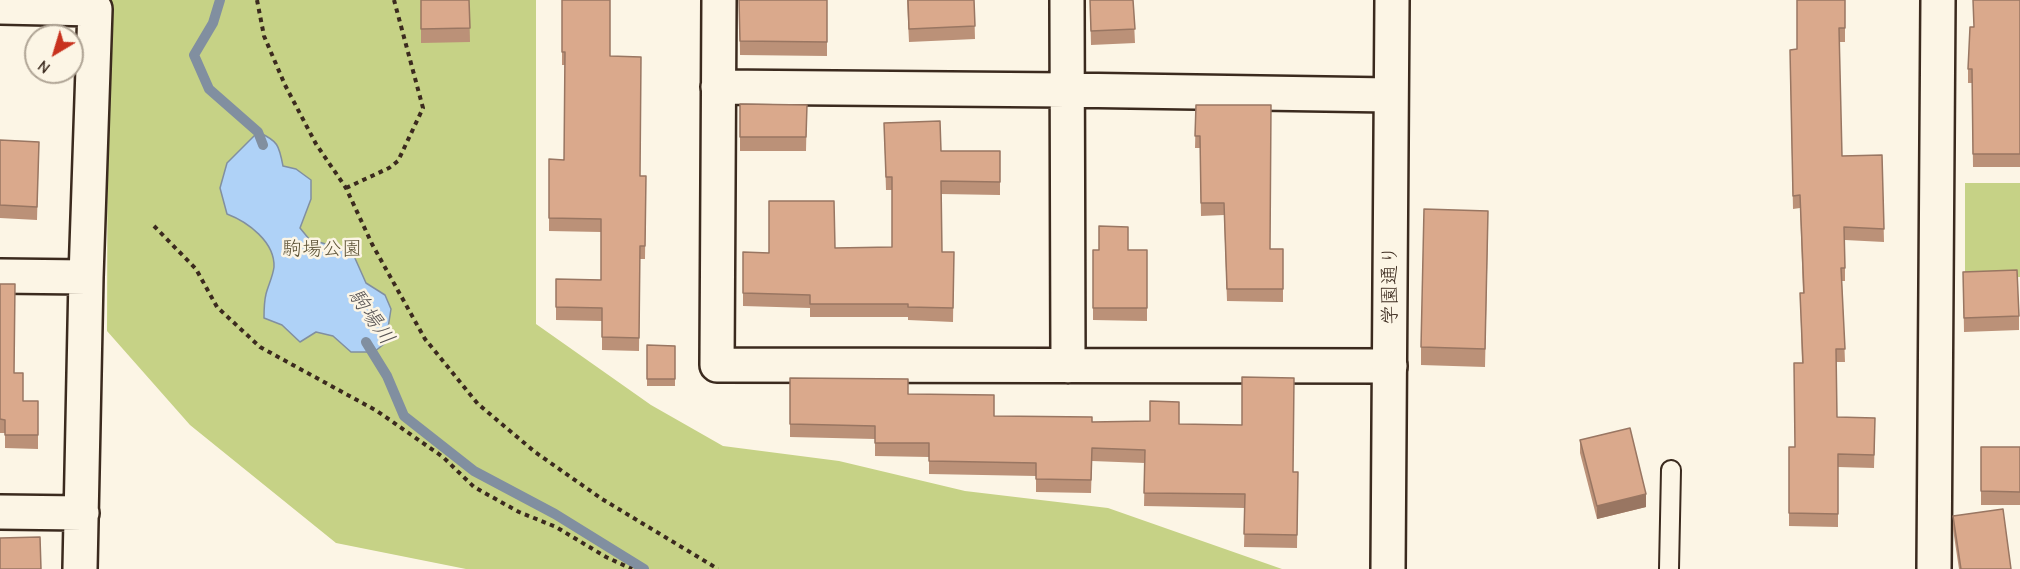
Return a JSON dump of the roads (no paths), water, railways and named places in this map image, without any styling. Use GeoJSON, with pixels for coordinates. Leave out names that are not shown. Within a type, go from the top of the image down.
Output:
{"type":"FeatureCollection","features":[{"type":"Feature","properties":{"kind":"street"},"geometry":{"type":"LineString","coordinates":[[718,0],[717,365],[1390,366]]}},
{"type":"Feature","properties":{"kind":"street"},"geometry":{"type":"LineString","coordinates":[[1067,0],[1068,366]]}},
{"type":"Feature","properties":{"kind":"street","name":"学園通り"},"geometry":{"type":"LineString","coordinates":[[1388,569],[1392,0]]}},
{"type":"Feature","properties":{"kind":"street"},"geometry":{"type":"LineString","coordinates":[[1934,569],[1938,0]]}},
{"type":"Feature","properties":{"kind":"street"},"geometry":{"type":"LineString","coordinates":[[0,7],[95,9],[86,277],[80,569]]}},
{"type":"Feature","properties":{"kind":"street"},"geometry":{"type":"LineString","coordinates":[[718,87],[1390,95]]}},
{"type":"Feature","properties":{"kind":"street"},"geometry":{"type":"LineString","coordinates":[[0,276],[86,277]]}},
{"type":"Feature","properties":{"kind":"street"},"geometry":{"type":"LineString","coordinates":[[0,512],[82,513]]}},
{"type":"Feature","properties":{"kind":"lane"},"geometry":{"type":"LineString","coordinates":[[1669,569],[1671,470]]}},
{"type":"Feature","properties":{"kind":"water"},"geometry":{"type":"Polygon","coordinates":[[[258,132],[274,141],[283,166],[296,169],[311,180],[311,199],[300,228],[309,239],[339,248],[354,256],[366,283],[385,295],[391,309],[388,328],[384,344],[374,352],[351,352],[333,336],[316,332],[300,342],[282,325],[264,318],[265,297],[274,267],[270,249],[259,234],[227,214],[220,188],[227,163],[258,132]]]}},
{"type":"Feature","properties":{"kind":"waterway","name":"駒場川"},"geometry":{"type":"LineString","coordinates":[[220,0],[213,23],[194,55],[209,89],[258,132],[263,145]]}},
{"type":"Feature","properties":{"kind":"waterway","name":"駒場川"},"geometry":{"type":"LineString","coordinates":[[366,342],[387,376],[404,416],[474,471],[555,514],[644,569]]}},
{"type":"Feature","properties":{"kind":"park label","name":"駒場公園"},"geometry":{"type":"Point","coordinates":[322,249]}}]}
